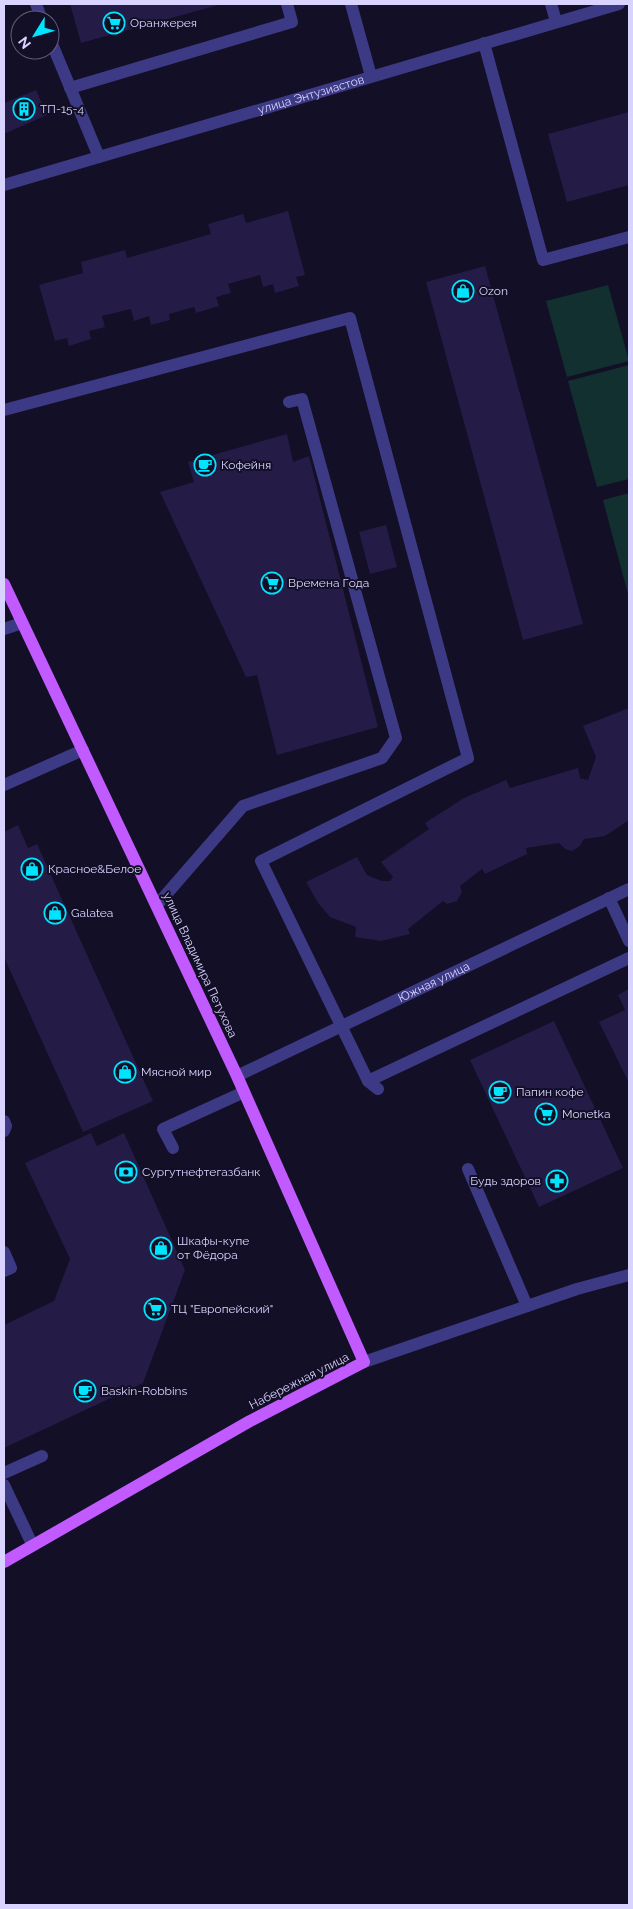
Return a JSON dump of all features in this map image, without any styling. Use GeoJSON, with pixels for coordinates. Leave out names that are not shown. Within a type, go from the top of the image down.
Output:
{"type":"FeatureCollection","features":[{"type":"Feature","properties":{"kind":"main road","name":"улица Владимира Петухова"},"geometry":{"type":"LineString","coordinates":[[4,584],[237,1076],[364,1362]]}},
{"type":"Feature","properties":{"kind":"main road","name":"Набережная улица"},"geometry":{"type":"LineString","coordinates":[[4,1562],[32,1544],[250,1422],[364,1362]]}},
{"type":"Feature","properties":{"kind":"street"},"geometry":{"type":"LineString","coordinates":[[70,88],[292,22],[288,4]]}},
{"type":"Feature","properties":{"kind":"street"},"geometry":{"type":"LineString","coordinates":[[351,4],[370,76]]}},
{"type":"Feature","properties":{"kind":"street"},"geometry":{"type":"LineString","coordinates":[[551,4],[556,21]]}},
{"type":"Feature","properties":{"kind":"street","name":"улица Энтузиастов"},"geometry":{"type":"LineString","coordinates":[[4,185],[619,4]]}},
{"type":"Feature","properties":{"kind":"street"},"geometry":{"type":"LineString","coordinates":[[484,43],[543,260],[629,237]]}},
{"type":"Feature","properties":{"kind":"street"},"geometry":{"type":"LineString","coordinates":[[59,60],[99,156]]}},
{"type":"Feature","properties":{"kind":"street"},"geometry":{"type":"LineString","coordinates":[[4,410],[350,318],[468,758],[261,861],[341,1025],[373,1085],[629,958]]}},
{"type":"Feature","properties":{"kind":"street"},"geometry":{"type":"LineString","coordinates":[[157,905],[242,802],[382,758],[396,738],[302,399],[290,402]]}},
{"type":"Feature","properties":{"kind":"street"},"geometry":{"type":"LineString","coordinates":[[4,629],[22,623]]}},
{"type":"Feature","properties":{"kind":"street"},"geometry":{"type":"LineString","coordinates":[[4,785],[83,750]]}},
{"type":"Feature","properties":{"kind":"street","name":"Южная улица"},"geometry":{"type":"LineString","coordinates":[[237,1076],[629,889]]}},
{"type":"Feature","properties":{"kind":"street"},"geometry":{"type":"LineString","coordinates":[[609,898],[629,941]]}},
{"type":"Feature","properties":{"kind":"street"},"geometry":{"type":"LineString","coordinates":[[173,1148],[163,1129],[244,1092]]}},
{"type":"Feature","properties":{"kind":"street"},"geometry":{"type":"LineString","coordinates":[[4,1121],[6,1126],[4,1131]]}},
{"type":"Feature","properties":{"kind":"street"},"geometry":{"type":"LineString","coordinates":[[468,1169],[527,1306]]}},
{"type":"Feature","properties":{"kind":"street"},"geometry":{"type":"LineString","coordinates":[[4,1252],[11,1268],[4,1271]]}},
{"type":"Feature","properties":{"kind":"street","name":"Набережная улица"},"geometry":{"type":"LineString","coordinates":[[364,1362],[527,1306],[629,1274]]}},
{"type":"Feature","properties":{"kind":"street"},"geometry":{"type":"LineString","coordinates":[[4,1473],[42,1456]]}},
{"type":"Feature","properties":{"kind":"street"},"geometry":{"type":"LineString","coordinates":[[4,1484],[32,1544]]}},
{"type":"Feature","properties":{"kind":"green space"},"geometry":{"type":"Polygon","coordinates":[[[608,285],[629,361],[567,377],[546,301],[608,285]]]}},
{"type":"Feature","properties":{"kind":"green space"},"geometry":{"type":"Polygon","coordinates":[[[629,365],[629,479],[597,487],[568,381],[629,365]]]}},
{"type":"Feature","properties":{"kind":"green space"},"geometry":{"type":"Polygon","coordinates":[[[629,493],[629,598],[603,500],[629,493]]]}},
{"type":"Feature","properties":{"kind":"building","name":"Оранжерея"},"geometry":{"type":"Polygon","coordinates":[[[70,4],[222,4],[81,43],[70,4]]]}},
{"type":"Feature","properties":{"kind":"building","name":"ТП-15-4"},"geometry":{"type":"Polygon","coordinates":[[[36,90],[47,115],[4,134],[4,103],[36,90]]]}},
{"type":"Feature","properties":{"kind":"building"},"geometry":{"type":"Polygon","coordinates":[[[629,112],[629,185],[567,202],[548,134],[629,112]]]}},
{"type":"Feature","properties":{"kind":"building"},"geometry":{"type":"Polygon","coordinates":[[[288,211],[305,275],[296,277],[299,286],[275,293],[273,284],[263,287],[260,275],[228,284],[231,293],[216,297],[219,306],[196,313],[194,307],[169,314],[170,320],[151,325],[149,316],[134,321],[131,309],[102,316],[105,327],[89,331],[91,339],[69,346],[67,338],[55,341],[39,285],[83,273],[81,262],[125,250],[127,258],[211,234],[208,224],[243,214],[246,223],[288,211]]]}},
{"type":"Feature","properties":{"kind":"building"},"geometry":{"type":"Polygon","coordinates":[[[485,266],[583,624],[523,640],[426,282],[485,266]]]}},
{"type":"Feature","properties":{"kind":"building","name":"Времена Года"},"geometry":{"type":"Polygon","coordinates":[[[287,434],[293,462],[309,456],[378,727],[277,755],[257,675],[246,677],[160,492],[194,482],[188,462],[287,434]]]}},
{"type":"Feature","properties":{"kind":"building"},"geometry":{"type":"Polygon","coordinates":[[[386,525],[397,567],[370,574],[359,532],[386,525]]]}},
{"type":"Feature","properties":{"kind":"building"},"geometry":{"type":"Polygon","coordinates":[[[629,708],[629,820],[605,836],[584,839],[580,846],[572,851],[565,849],[559,843],[526,848],[527,854],[485,874],[482,869],[460,886],[462,892],[457,901],[447,904],[443,901],[408,929],[410,934],[381,941],[355,937],[356,927],[330,917],[318,903],[306,882],[357,857],[367,875],[382,881],[390,881],[393,877],[381,862],[429,829],[425,823],[464,798],[506,780],[510,788],[578,768],[580,778],[588,780],[596,757],[583,726],[629,708]]]}},
{"type":"Feature","properties":{"kind":"building"},"geometry":{"type":"Polygon","coordinates":[[[18,825],[28,848],[37,844],[153,1101],[83,1132],[4,957],[4,832],[18,825]]]}},
{"type":"Feature","properties":{"kind":"building"},"geometry":{"type":"Polygon","coordinates":[[[629,989],[629,1083],[599,1022],[625,1010],[618,995],[629,989]]]}},
{"type":"Feature","properties":{"kind":"building","name":"Monetka"},"geometry":{"type":"Polygon","coordinates":[[[554,1021],[623,1168],[539,1207],[470,1060],[554,1021]]]}},
{"type":"Feature","properties":{"kind":"building"},"geometry":{"type":"Polygon","coordinates":[[[91,1133],[97,1146],[124,1133],[185,1270],[143,1383],[4,1448],[4,1325],[54,1301],[70,1259],[25,1163],[91,1133]]]}},
{"type":"Feature","properties":{"kind":"place","name":"Оранжерея"},"geometry":{"type":"Point","coordinates":[114,23]}},
{"type":"Feature","properties":{"kind":"place","name":"ТП-15-4"},"geometry":{"type":"Point","coordinates":[24,109]}},
{"type":"Feature","properties":{"kind":"place","name":"Ozon"},"geometry":{"type":"Point","coordinates":[463,291]}},
{"type":"Feature","properties":{"kind":"place","name":"Кофейня"},"geometry":{"type":"Point","coordinates":[205,465]}},
{"type":"Feature","properties":{"kind":"place","name":"Времена Года"},"geometry":{"type":"Point","coordinates":[272,583]}},
{"type":"Feature","properties":{"kind":"place","name":"Красное&Белое"},"geometry":{"type":"Point","coordinates":[32,869]}},
{"type":"Feature","properties":{"kind":"place","name":"Galatea"},"geometry":{"type":"Point","coordinates":[55,913]}},
{"type":"Feature","properties":{"kind":"place","name":"Мясной мир"},"geometry":{"type":"Point","coordinates":[125,1072]}},
{"type":"Feature","properties":{"kind":"place","name":"Папин кофе"},"geometry":{"type":"Point","coordinates":[500,1092]}},
{"type":"Feature","properties":{"kind":"place","name":"Monetka"},"geometry":{"type":"Point","coordinates":[546,1114]}},
{"type":"Feature","properties":{"kind":"place","name":"Сургутнефтегазбанк"},"geometry":{"type":"Point","coordinates":[126,1172]}},
{"type":"Feature","properties":{"kind":"place","name":"Будь здоров"},"geometry":{"type":"Point","coordinates":[557,1181]}},
{"type":"Feature","properties":{"kind":"place","name":"Шкафы-купе от Фёдора"},"geometry":{"type":"Point","coordinates":[161,1248]}},
{"type":"Feature","properties":{"kind":"place","name":"ТЦ \"Европейский\""},"geometry":{"type":"Point","coordinates":[155,1309]}},
{"type":"Feature","properties":{"kind":"place","name":"Baskin-Robbins"},"geometry":{"type":"Point","coordinates":[85,1391]}}]}
